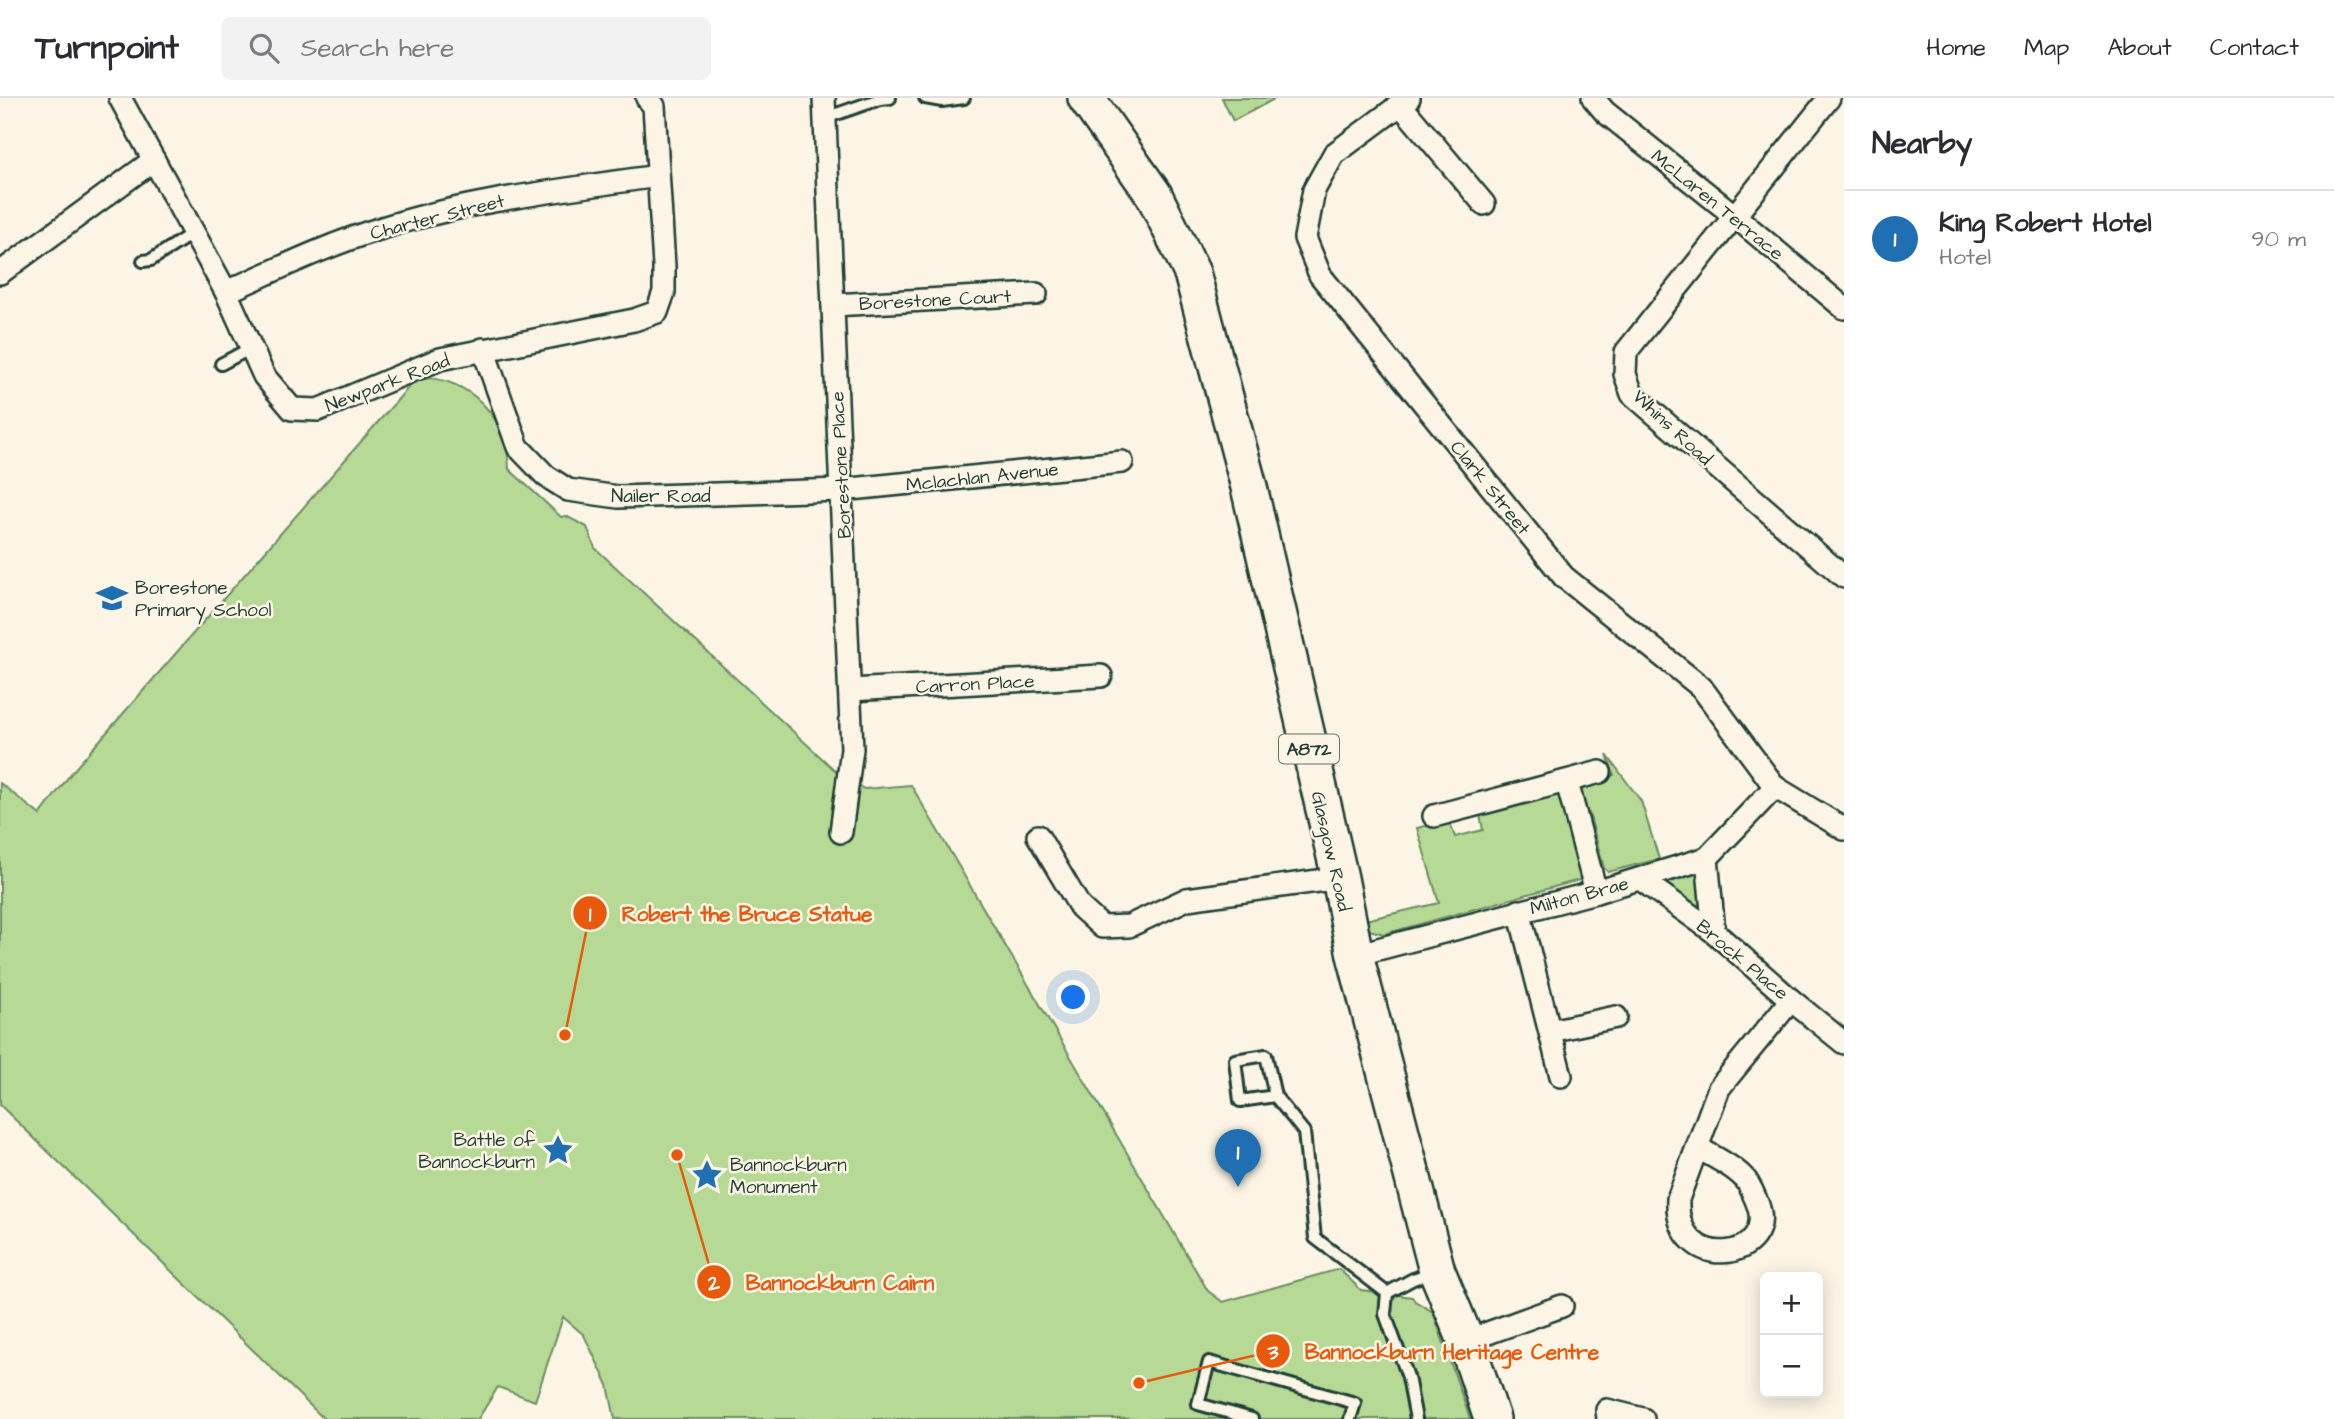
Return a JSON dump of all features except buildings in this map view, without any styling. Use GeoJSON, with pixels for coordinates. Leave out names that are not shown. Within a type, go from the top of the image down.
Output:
{"type":"FeatureCollection","features":[{"type":"Feature","properties":{"kind":"main road","name":"Glasgow Road"},"geometry":{"type":"LineString","coordinates":[[1086,98],[1154,195],[1192,273],[1249,486],[1340,878],[1355,955],[1437,1271],[1466,1341],[1492,1419]]}},
{"type":"Feature","properties":{"kind":"street","name":"Newpark Road"},"geometry":{"type":"LineString","coordinates":[[120,98],[226,292],[264,376],[292,409],[318,410],[440,359],[635,320],[657,312],[664,292],[654,106],[647,98]]}},
{"type":"Feature","properties":{"kind":"street","name":"McLaren Terrace"},"geometry":{"type":"LineString","coordinates":[[1593,98],[1605,112],[1844,308]]}},
{"type":"Feature","properties":{"kind":"street","name":"Whins Road"},"geometry":{"type":"LineString","coordinates":[[1824,100],[1736,217],[1626,352],[1625,374],[1632,394],[1844,577]]}},
{"type":"Feature","properties":{"kind":"street"},"geometry":{"type":"LineString","coordinates":[[1404,101],[1484,204]]}},
{"type":"Feature","properties":{"kind":"street","name":"Clark Street"},"geometry":{"type":"LineString","coordinates":[[1404,101],[1334,154],[1314,190],[1305,238],[1320,275],[1564,577],[1701,687],[1775,787],[1844,829]]}},
{"type":"Feature","properties":{"kind":"street","name":"Borestone Place"},"geometry":{"type":"LineString","coordinates":[[824,108],[852,749],[841,832]]}},
{"type":"Feature","properties":{"kind":"street"},"geometry":{"type":"LineString","coordinates":[[0,273],[154,160]]}},
{"type":"Feature","properties":{"kind":"street","name":"Charter Street"},"geometry":{"type":"LineString","coordinates":[[226,292],[300,259],[379,229],[494,200],[657,176]]}},
{"type":"Feature","properties":{"kind":"street","name":"Borestone Court"},"geometry":{"type":"LineString","coordinates":[[833,305],[1036,294]]}},
{"type":"Feature","properties":{"kind":"street","name":"Nailer Road"},"geometry":{"type":"LineString","coordinates":[[484,349],[518,447],[546,476],[568,490],[618,497],[841,490]]}},
{"type":"Feature","properties":{"kind":"street","name":"Mclachlan Avenue"},"geometry":{"type":"LineString","coordinates":[[841,490],[1122,462]]}},
{"type":"Feature","properties":{"kind":"street","name":"Carron Place"},"geometry":{"type":"LineString","coordinates":[[849,690],[1101,676]]}},
{"type":"Feature","properties":{"kind":"street"},"geometry":{"type":"LineString","coordinates":[[1434,816],[1600,772]]}},
{"type":"Feature","properties":{"kind":"street"},"geometry":{"type":"LineString","coordinates":[[1567,782],[1596,892]]}},
{"type":"Feature","properties":{"kind":"street","name":"Milton Brae"},"geometry":{"type":"LineString","coordinates":[[1355,955],[1596,892],[1706,858],[1775,787]]}},
{"type":"Feature","properties":{"kind":"street"},"geometry":{"type":"LineString","coordinates":[[1038,836],[1080,907],[1101,927],[1129,926],[1187,900],[1340,878]]}},
{"type":"Feature","properties":{"kind":"street"},"geometry":{"type":"LineString","coordinates":[[1706,858],[1714,932]]}},
{"type":"Feature","properties":{"kind":"street","name":"Brock Place"},"geometry":{"type":"LineString","coordinates":[[1640,879],[1714,932],[1844,1043]]}},
{"type":"Feature","properties":{"kind":"street"},"geometry":{"type":"LineString","coordinates":[[1519,911],[1561,1076]]}},
{"type":"Feature","properties":{"kind":"street"},"geometry":{"type":"LineString","coordinates":[[1698,1148],[1744,1177],[1759,1207],[1760,1230],[1750,1242],[1737,1250],[1718,1253],[1703,1249],[1690,1241],[1677,1214],[1678,1199],[1719,1088],[1791,1000]]}},
{"type":"Feature","properties":{"kind":"street"},"geometry":{"type":"LineString","coordinates":[[1550,1031],[1616,1017]]}},
{"type":"Feature","properties":{"kind":"street"},"geometry":{"type":"LineString","coordinates":[[1466,1341],[1562,1306]]}},
{"type":"Feature","properties":{"kind":"street"},"geometry":{"type":"LineString","coordinates":[[1608,1419],[1607,1410],[1643,1419]]}},
{"type":"Feature","properties":{"kind":"lane"},"geometry":{"type":"LineString","coordinates":[[824,108],[890,98]]}},
{"type":"Feature","properties":{"kind":"lane"},"geometry":{"type":"LineString","coordinates":[[925,98],[942,101],[964,98]]}},
{"type":"Feature","properties":{"kind":"lane"},"geometry":{"type":"LineString","coordinates":[[143,261],[151,261],[194,233]]}},
{"type":"Feature","properties":{"kind":"lane"},"geometry":{"type":"LineString","coordinates":[[221,364],[251,348]]}},
{"type":"Feature","properties":{"kind":"lane"},"geometry":{"type":"LineString","coordinates":[[1275,1096],[1240,1101],[1234,1060],[1266,1055],[1275,1096],[1304,1132],[1315,1238],[1387,1293]]}},
{"type":"Feature","properties":{"kind":"lane"},"geometry":{"type":"LineString","coordinates":[[1387,1293],[1413,1279],[1437,1271]]}},
{"type":"Feature","properties":{"kind":"lane"},"geometry":{"type":"LineString","coordinates":[[1387,1293],[1385,1314],[1408,1377],[1416,1419]]}},
{"type":"Feature","properties":{"kind":"lane"},"geometry":{"type":"LineString","coordinates":[[1252,1419],[1198,1404],[1209,1362],[1355,1403],[1350,1419]]}},
{"type":"Feature","properties":{"kind":"green space"},"geometry":{"type":"Polygon","coordinates":[[[1222,98],[1276,98],[1233,121],[1222,98]]]}},
{"type":"Feature","properties":{"kind":"green space"},"geometry":{"type":"Polygon","coordinates":[[[431,378],[448,382],[476,397],[496,421],[503,436],[509,469],[561,517],[566,516],[587,527],[595,548],[839,774],[864,789],[911,785],[1208,1291],[1223,1302],[1339,1269],[1361,1290],[1412,1297],[1433,1312],[1470,1419],[615,1419],[608,1385],[584,1335],[563,1317],[535,1401],[498,1387],[478,1419],[324,1419],[0,1105],[0,783],[40,815],[73,771],[414,381],[431,378]]]}},
{"type":"Feature","properties":{"kind":"green space"},"geometry":{"type":"Polygon","coordinates":[[[1607,755],[1641,801],[1659,859],[1608,872],[1604,868],[1589,813],[1583,813],[1577,790],[1608,781],[1608,777],[1614,775],[1607,755]]]}},
{"type":"Feature","properties":{"kind":"green space"},"geometry":{"type":"Polygon","coordinates":[[[1559,795],[1583,879],[1384,934],[1365,929],[1361,921],[1439,903],[1417,828],[1449,820],[1455,837],[1483,830],[1480,814],[1559,795]]]}},
{"type":"Feature","properties":{"kind":"green space"},"geometry":{"type":"Polygon","coordinates":[[[1698,870],[1704,898],[1700,907],[1691,909],[1670,891],[1668,882],[1671,877],[1698,870]]]}},
{"type":"Feature","properties":{"kind":"place","name":"Borestone Primary School"},"geometry":{"type":"Point","coordinates":[112,598]}},
{"type":"Feature","properties":{"kind":"place","name":"Robert the Bruce Statue"},"geometry":{"type":"Point","coordinates":[565,1035]}},
{"type":"Feature","properties":{"kind":"place","name":"Battle of Bannockburn"},"geometry":{"type":"Point","coordinates":[558,1150]}},
{"type":"Feature","properties":{"kind":"place","name":"Bannockburn Cairn"},"geometry":{"type":"Point","coordinates":[677,1155]}},
{"type":"Feature","properties":{"kind":"place","name":"Bannockburn Monument"},"geometry":{"type":"Point","coordinates":[707,1175]}},
{"type":"Feature","properties":{"kind":"place","name":"King Robert Hotel"},"geometry":{"type":"Point","coordinates":[1238,1187]}},
{"type":"Feature","properties":{"kind":"place","name":"Bannockburn Heritage Centre"},"geometry":{"type":"Point","coordinates":[1139,1383]}}]}
